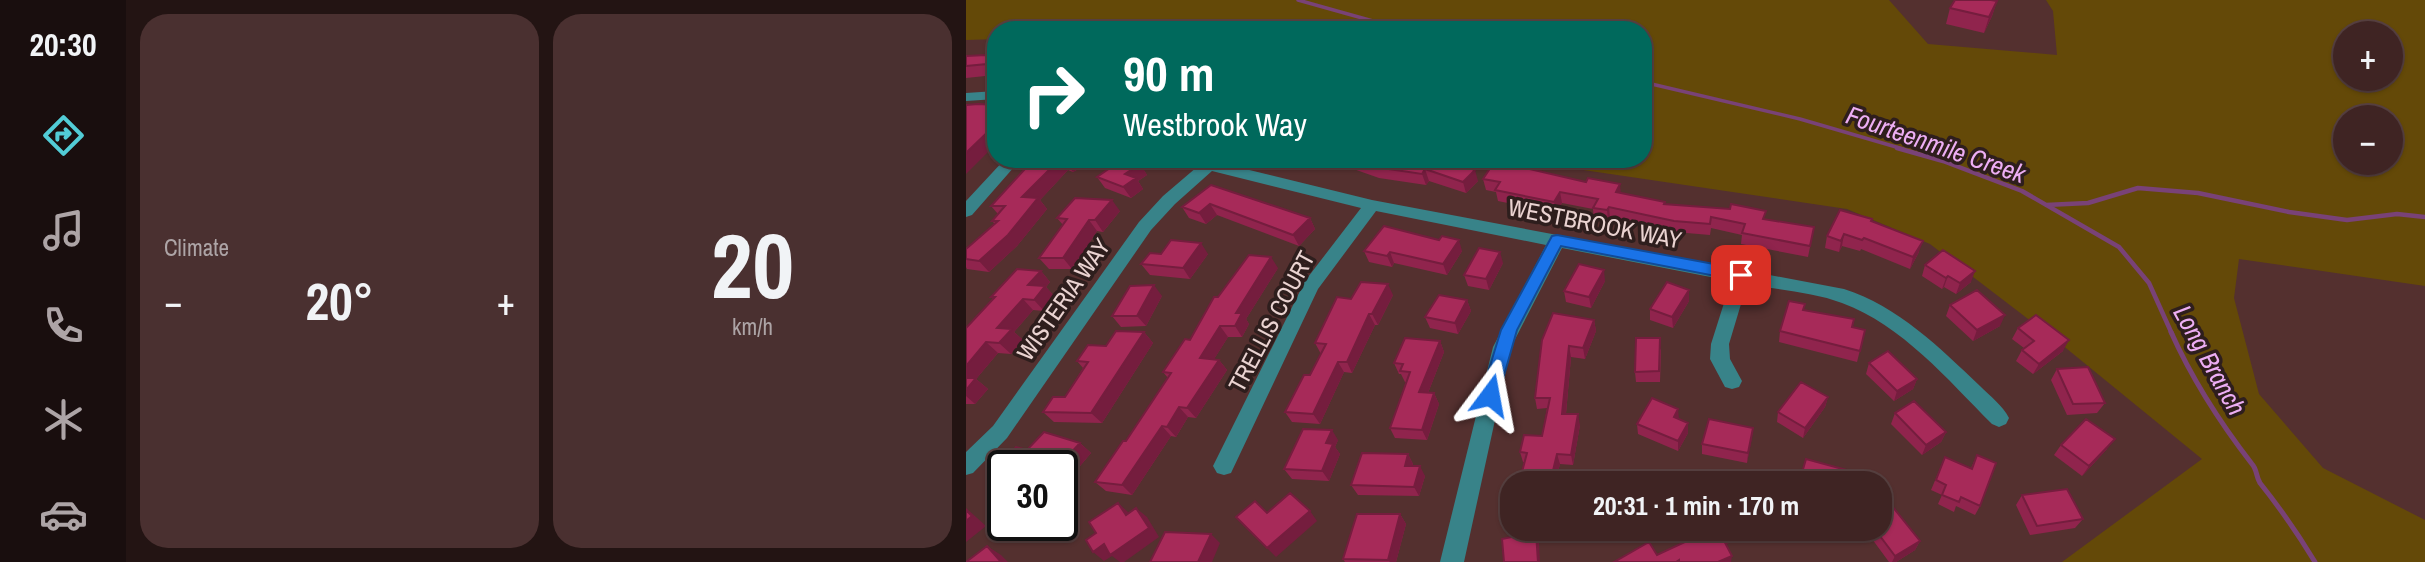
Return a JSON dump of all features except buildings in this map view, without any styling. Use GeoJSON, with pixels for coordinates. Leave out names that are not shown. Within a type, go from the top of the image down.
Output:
{"type":"FeatureCollection","features":[{"type":"Feature","properties":{"kind":"street"},"geometry":{"type":"LineString","coordinates":[[966,97],[987,96]]}},
{"type":"Feature","properties":{"kind":"street"},"geometry":{"type":"LineString","coordinates":[[966,211],[1006,168]]}},
{"type":"Feature","properties":{"kind":"street","name":"WISTERIA WAY"},"geometry":{"type":"LineString","coordinates":[[966,466],[1000,432],[1145,226],[1206,168]]}},
{"type":"Feature","properties":{"kind":"street","name":"WESTBROOK WAY"},"geometry":{"type":"LineString","coordinates":[[1211,168],[1371,205],[1825,291],[1871,307],[1910,334],[1999,418]]}},
{"type":"Feature","properties":{"kind":"street","name":"TRELLIS COURT"},"geometry":{"type":"LineString","coordinates":[[1224,466],[1311,286],[1371,205]]}},
{"type":"Feature","properties":{"kind":"street"},"geometry":{"type":"LineString","coordinates":[[1452,562],[1502,347],[1557,240]]}},
{"type":"Feature","properties":{"kind":"street"},"geometry":{"type":"LineString","coordinates":[[1732,381],[1720,359],[1720,344],[1741,275]]}},
{"type":"Feature","properties":{"kind":"shaded area"},"geometry":{"type":"Polygon","coordinates":[[[966,0],[1889,0],[1928,44],[2057,55],[2053,11],[2046,0],[2425,0],[2425,286],[2239,259],[2234,298],[2259,394],[2323,468],[2425,520],[2425,562],[2062,562],[2202,459],[2061,344],[1930,244],[1847,209],[1570,168],[1652,168],[1652,21],[987,21],[987,39],[966,40],[966,0]]]}},
{"type":"Feature","properties":{"kind":"waterway","name":"Fourteenmile Creek"},"geometry":{"type":"LineString","coordinates":[[1298,0],[1373,21]]}},
{"type":"Feature","properties":{"kind":"waterway","name":"Fourteenmile Creek"},"geometry":{"type":"LineString","coordinates":[[1652,84],[1800,119],[1903,149]]}},
{"type":"Feature","properties":{"kind":"waterway","name":"Fourteenmile Creek"},"geometry":{"type":"LineString","coordinates":[[1897,148],[1943,161],[2022,191],[2046,205]]}},
{"type":"Feature","properties":{"kind":"waterway","name":"Fourteenmile Creek"},"geometry":{"type":"LineString","coordinates":[[2046,205],[2088,203],[2138,188],[2198,193],[2289,212],[2347,220],[2397,214],[2425,217]]}},
{"type":"Feature","properties":{"kind":"waterway","name":"Long Branch"},"geometry":{"type":"LineString","coordinates":[[2046,205],[2119,247],[2149,283],[2172,334]]}},
{"type":"Feature","properties":{"kind":"waterway","name":"Long Branch"},"geometry":{"type":"LineString","coordinates":[[2171,332],[2208,401],[2254,466],[2260,483],[2315,562]]}},
{"type":"Feature","properties":{"kind":"route"},"geometry":{"type":"LineString","coordinates":[[1490,395],[1509,330],[1557,240],[1741,275]]}}]}
